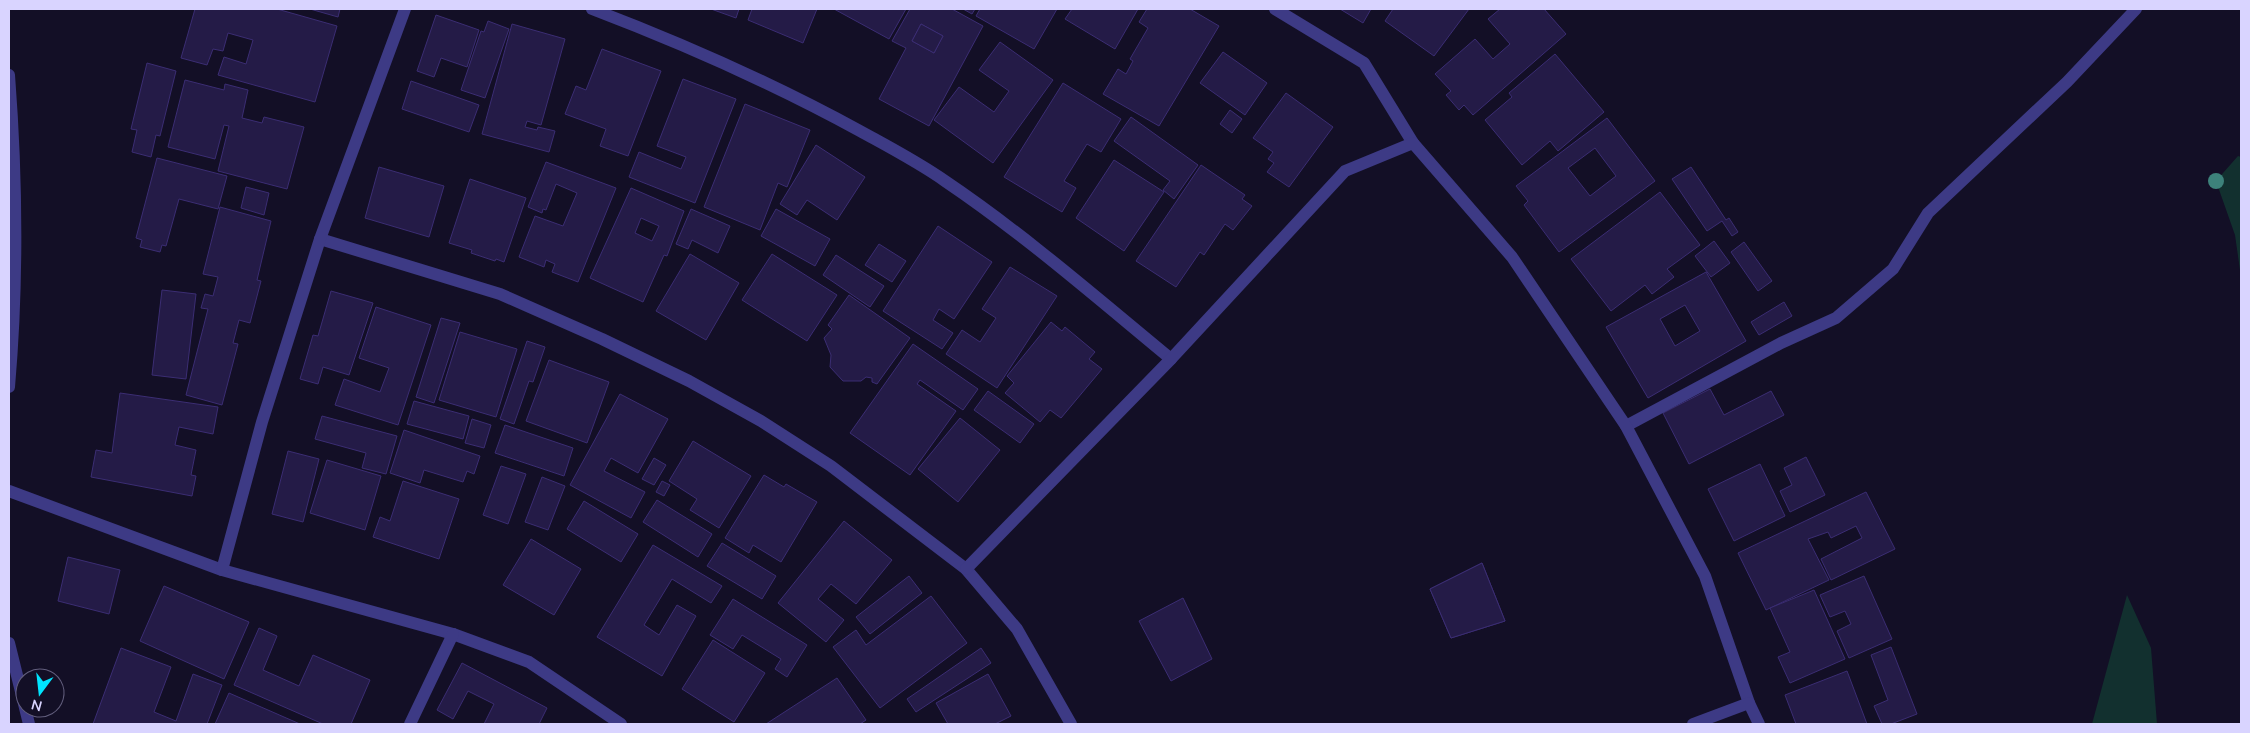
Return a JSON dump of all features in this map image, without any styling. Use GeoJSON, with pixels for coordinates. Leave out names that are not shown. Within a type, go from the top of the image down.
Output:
{"type":"FeatureCollection","features":[{"type":"Feature","properties":{"kind":"street"},"geometry":{"type":"LineString","coordinates":[[222,570],[262,422],[320,239],[405,9]]}},
{"type":"Feature","properties":{"kind":"street"},"geometry":{"type":"LineString","coordinates":[[592,9],[735,68],[810,104],[906,156],[1015,230],[1171,359]]}},
{"type":"Feature","properties":{"kind":"street"},"geometry":{"type":"LineString","coordinates":[[1275,9],[1364,63],[1413,143],[1512,257],[1626,426],[1705,576],[1749,703],[1759,724]]}},
{"type":"Feature","properties":{"kind":"street"},"geometry":{"type":"LineString","coordinates":[[1626,426],[1780,343],[1836,318],[1893,269],[1928,213],[2067,82],[2136,9]]}},
{"type":"Feature","properties":{"kind":"street"},"geometry":{"type":"LineString","coordinates":[[9,75],[16,169],[15,268],[9,387]]}},
{"type":"Feature","properties":{"kind":"street"},"geometry":{"type":"LineString","coordinates":[[966,569],[1171,359],[1345,171],[1413,143]]}},
{"type":"Feature","properties":{"kind":"street"},"geometry":{"type":"LineString","coordinates":[[320,239],[500,294],[602,339],[689,381],[761,421],[831,466],[966,569],[1017,629],[1071,724]]}},
{"type":"Feature","properties":{"kind":"street"},"geometry":{"type":"LineString","coordinates":[[9,491],[222,570],[453,634],[529,662],[621,724]]}},
{"type":"Feature","properties":{"kind":"street"},"geometry":{"type":"LineString","coordinates":[[410,724],[453,634]]}},
{"type":"Feature","properties":{"kind":"street"},"geometry":{"type":"LineString","coordinates":[[9,643],[29,724]]}},
{"type":"Feature","properties":{"kind":"street"},"geometry":{"type":"LineString","coordinates":[[1693,724],[1749,703]]}},
{"type":"Feature","properties":{"kind":"green space"},"geometry":{"type":"Polygon","coordinates":[[[2238,156],[2241,157],[2241,277],[2235,235],[2216,181],[2238,156]]]}},
{"type":"Feature","properties":{"kind":"green space"},"geometry":{"type":"Polygon","coordinates":[[[2127,595],[2151,648],[2157,724],[2092,724],[2127,595]]]}},
{"type":"Feature","properties":{"kind":"building"},"geometry":{"type":"Polygon","coordinates":[[[195,9],[277,9],[337,26],[315,102],[218,75],[224,57],[246,64],[253,40],[228,33],[223,51],[213,49],[207,65],[181,58],[195,9]]]}},
{"type":"Feature","properties":{"kind":"building"},"geometry":{"type":"Polygon","coordinates":[[[310,9],[340,9],[338,17],[310,9]]]}},
{"type":"Feature","properties":{"kind":"building"},"geometry":{"type":"Polygon","coordinates":[[[711,9],[739,9],[736,18],[711,9]]]}},
{"type":"Feature","properties":{"kind":"building"},"geometry":{"type":"Polygon","coordinates":[[[752,9],[817,9],[803,43],[748,20],[752,9]]]}},
{"type":"Feature","properties":{"kind":"building"},"geometry":{"type":"Polygon","coordinates":[[[834,9],[906,9],[889,39],[834,9]]]}},
{"type":"Feature","properties":{"kind":"building"},"geometry":{"type":"Polygon","coordinates":[[[910,9],[952,9],[983,26],[929,126],[879,99],[906,48],[892,41],[910,9]],[[921,24],[912,41],[934,53],[943,36],[921,24]]]}},
{"type":"Feature","properties":{"kind":"building"},"geometry":{"type":"Polygon","coordinates":[[[963,9],[975,9],[972,14],[963,9]]]}},
{"type":"Feature","properties":{"kind":"building"},"geometry":{"type":"Polygon","coordinates":[[[980,9],[1057,9],[1034,49],[976,16],[980,9]]]}},
{"type":"Feature","properties":{"kind":"building"},"geometry":{"type":"Polygon","coordinates":[[[1072,9],[1138,9],[1115,49],[1065,19],[1072,9]]]}},
{"type":"Feature","properties":{"kind":"building"},"geometry":{"type":"Polygon","coordinates":[[[1147,9],[1190,9],[1219,26],[1159,126],[1103,94],[1118,69],[1126,74],[1133,61],[1130,59],[1148,28],[1139,22],[1147,9]]]}},
{"type":"Feature","properties":{"kind":"building"},"geometry":{"type":"Polygon","coordinates":[[[1340,9],[1371,9],[1363,23],[1340,9]]]}},
{"type":"Feature","properties":{"kind":"building"},"geometry":{"type":"Polygon","coordinates":[[[1393,9],[1469,9],[1434,56],[1385,21],[1393,9]]]}},
{"type":"Feature","properties":{"kind":"building"},"geometry":{"type":"Polygon","coordinates":[[[1500,9],[1544,9],[1566,34],[1473,115],[1464,105],[1459,110],[1446,95],[1451,91],[1435,74],[1475,39],[1493,59],[1510,44],[1488,19],[1500,9]]]}},
{"type":"Feature","properties":{"kind":"building"},"geometry":{"type":"Polygon","coordinates":[[[436,15],[479,30],[467,67],[441,58],[434,77],[417,71],[436,15]]]}},
{"type":"Feature","properties":{"kind":"building"},"geometry":{"type":"Polygon","coordinates":[[[488,21],[509,29],[485,98],[461,90],[481,31],[484,32],[488,21]]]}},
{"type":"Feature","properties":{"kind":"building"},"geometry":{"type":"Polygon","coordinates":[[[512,24],[565,39],[541,125],[527,121],[525,127],[537,130],[538,127],[555,131],[549,152],[482,134],[512,24]]]}},
{"type":"Feature","properties":{"kind":"building"},"geometry":{"type":"Polygon","coordinates":[[[921,24],[943,36],[934,53],[912,41],[921,24]]]}},
{"type":"Feature","properties":{"kind":"building"},"geometry":{"type":"Polygon","coordinates":[[[1000,42],[1053,80],[993,163],[934,120],[959,87],[994,112],[1009,91],[979,70],[1000,42]]]}},
{"type":"Feature","properties":{"kind":"building"},"geometry":{"type":"Polygon","coordinates":[[[602,49],[661,71],[628,156],[600,146],[606,129],[565,114],[576,86],[586,90],[602,49]]]}},
{"type":"Feature","properties":{"kind":"building"},"geometry":{"type":"Polygon","coordinates":[[[1223,52],[1267,83],[1245,115],[1200,83],[1223,52]]]}},
{"type":"Feature","properties":{"kind":"building"},"geometry":{"type":"Polygon","coordinates":[[[1555,54],[1604,112],[1558,151],[1550,141],[1522,165],[1485,120],[1512,97],[1509,93],[1555,54]]]}},
{"type":"Feature","properties":{"kind":"building"},"geometry":{"type":"Polygon","coordinates":[[[147,63],[176,71],[160,136],[156,135],[151,157],[132,152],[137,130],[131,129],[147,63]]]}},
{"type":"Feature","properties":{"kind":"building"},"geometry":{"type":"Polygon","coordinates":[[[683,79],[736,99],[695,203],[629,177],[639,152],[681,169],[686,157],[657,146],[683,79]]]}},
{"type":"Feature","properties":{"kind":"building"},"geometry":{"type":"Polygon","coordinates":[[[185,80],[224,90],[225,84],[248,90],[242,118],[262,123],[264,117],[304,127],[287,189],[218,171],[229,126],[224,125],[215,159],[168,147],[185,80]]]}},
{"type":"Feature","properties":{"kind":"building"},"geometry":{"type":"Polygon","coordinates":[[[411,81],[479,105],[469,132],[402,109],[411,81]]]}},
{"type":"Feature","properties":{"kind":"building"},"geometry":{"type":"Polygon","coordinates":[[[1063,83],[1121,119],[1101,152],[1087,144],[1064,181],[1076,188],[1062,212],[1004,177],[1063,83]]]}},
{"type":"Feature","properties":{"kind":"building"},"geometry":{"type":"Polygon","coordinates":[[[1286,93],[1333,127],[1289,187],[1267,172],[1274,163],[1268,159],[1273,152],[1253,138],[1286,93]]]}},
{"type":"Feature","properties":{"kind":"building"},"geometry":{"type":"Polygon","coordinates":[[[745,104],[810,130],[787,187],[778,183],[760,230],[704,207],[745,104]]]}},
{"type":"Feature","properties":{"kind":"building"},"geometry":{"type":"Polygon","coordinates":[[[1230,110],[1242,119],[1232,133],[1220,124],[1230,110]]]}},
{"type":"Feature","properties":{"kind":"building"},"geometry":{"type":"Polygon","coordinates":[[[1131,117],[1198,165],[1174,199],[1163,190],[1170,181],[1114,141],[1131,117]]]}},
{"type":"Feature","properties":{"kind":"building"},"geometry":{"type":"Polygon","coordinates":[[[1607,118],[1655,181],[1559,252],[1524,205],[1528,201],[1516,186],[1607,118]],[[1595,148],[1568,168],[1590,196],[1616,176],[1595,148]]]}},
{"type":"Feature","properties":{"kind":"building"},"geometry":{"type":"Polygon","coordinates":[[[816,145],[865,177],[837,220],[807,200],[797,215],[780,204],[816,145]]]}},
{"type":"Feature","properties":{"kind":"building"},"geometry":{"type":"Polygon","coordinates":[[[157,158],[227,176],[218,209],[179,199],[166,246],[162,245],[160,252],[140,247],[142,240],[136,238],[157,158]]]}},
{"type":"Feature","properties":{"kind":"building"},"geometry":{"type":"Polygon","coordinates":[[[1114,160],[1164,192],[1124,251],[1076,218],[1114,160]]]}},
{"type":"Feature","properties":{"kind":"building"},"geometry":{"type":"Polygon","coordinates":[[[546,162],[616,188],[578,282],[552,272],[555,264],[546,260],[544,267],[519,257],[535,216],[563,226],[577,193],[556,184],[546,210],[543,209],[542,213],[528,207],[546,162]]]}},
{"type":"Feature","properties":{"kind":"building"},"geometry":{"type":"Polygon","coordinates":[[[1201,165],[1245,195],[1242,199],[1252,206],[1233,230],[1225,224],[1204,255],[1200,252],[1176,287],[1136,261],[1201,165]]]}},
{"type":"Feature","properties":{"kind":"building"},"geometry":{"type":"Polygon","coordinates":[[[379,167],[444,186],[429,237],[365,218],[379,167]]]}},
{"type":"Feature","properties":{"kind":"building"},"geometry":{"type":"Polygon","coordinates":[[[1691,167],[1726,220],[1729,218],[1738,232],[1732,236],[1722,221],[1707,231],[1672,179],[1691,167]]]}},
{"type":"Feature","properties":{"kind":"building"},"geometry":{"type":"Polygon","coordinates":[[[470,179],[526,198],[504,262],[471,253],[472,250],[449,243],[470,179]]]}},
{"type":"Feature","properties":{"kind":"building"},"geometry":{"type":"Polygon","coordinates":[[[246,187],[269,193],[264,215],[241,208],[246,187]]]}},
{"type":"Feature","properties":{"kind":"building"},"geometry":{"type":"Polygon","coordinates":[[[631,188],[684,211],[667,256],[664,255],[643,302],[590,278],[631,188]],[[641,218],[635,233],[652,241],[659,226],[641,218]]]}},
{"type":"Feature","properties":{"kind":"building"},"geometry":{"type":"Polygon","coordinates":[[[1660,192],[1700,245],[1667,269],[1674,277],[1652,294],[1645,285],[1611,311],[1571,259],[1660,192]]]}},
{"type":"Feature","properties":{"kind":"building"},"geometry":{"type":"Polygon","coordinates":[[[220,207],[271,221],[257,280],[261,281],[250,323],[239,320],[233,343],[238,344],[222,405],[186,395],[208,309],[201,308],[205,294],[213,296],[218,277],[203,274],[220,207]]]}},
{"type":"Feature","properties":{"kind":"building"},"geometry":{"type":"Polygon","coordinates":[[[691,209],[730,226],[718,253],[692,240],[688,249],[676,244],[691,209]]]}},
{"type":"Feature","properties":{"kind":"building"},"geometry":{"type":"Polygon","coordinates":[[[776,209],[830,239],[815,266],[761,236],[776,209]]]}},
{"type":"Feature","properties":{"kind":"building"},"geometry":{"type":"Polygon","coordinates":[[[938,226],[992,262],[954,319],[939,309],[933,320],[953,333],[942,349],[883,311],[938,226]]]}},
{"type":"Feature","properties":{"kind":"building"},"geometry":{"type":"Polygon","coordinates":[[[1714,241],[1730,263],[1711,277],[1695,256],[1714,241]]]}},
{"type":"Feature","properties":{"kind":"building"},"geometry":{"type":"Polygon","coordinates":[[[1744,242],[1772,281],[1758,291],[1731,252],[1744,242]]]}},
{"type":"Feature","properties":{"kind":"building"},"geometry":{"type":"Polygon","coordinates":[[[879,244],[906,261],[892,282],[865,265],[879,244]]]}},
{"type":"Feature","properties":{"kind":"building"},"geometry":{"type":"Polygon","coordinates":[[[690,254],[739,283],[706,340],[656,311],[690,254]]]}},
{"type":"Feature","properties":{"kind":"building"},"geometry":{"type":"Polygon","coordinates":[[[772,254],[837,295],[807,341],[742,300],[772,254]]]}},
{"type":"Feature","properties":{"kind":"building"},"geometry":{"type":"Polygon","coordinates":[[[836,255],[884,286],[870,307],[823,275],[836,255]]]}},
{"type":"Feature","properties":{"kind":"building"},"geometry":{"type":"Polygon","coordinates":[[[1010,267],[1057,296],[997,388],[946,354],[962,330],[980,342],[996,318],[982,309],[1010,267]]]}},
{"type":"Feature","properties":{"kind":"building"},"geometry":{"type":"Polygon","coordinates":[[[1706,272],[1746,341],[1648,398],[1606,327],[1706,272]],[[1685,305],[1660,319],[1675,346],[1700,331],[1685,305]]]}},
{"type":"Feature","properties":{"kind":"building"},"geometry":{"type":"Polygon","coordinates":[[[162,290],[196,294],[186,379],[152,375],[162,290]]]}},
{"type":"Feature","properties":{"kind":"building"},"geometry":{"type":"Polygon","coordinates":[[[331,291],[373,303],[349,375],[323,367],[318,384],[300,379],[313,335],[318,336],[331,291]]]}},
{"type":"Feature","properties":{"kind":"building"},"geometry":{"type":"Polygon","coordinates":[[[849,295],[910,338],[877,384],[872,382],[872,378],[866,377],[861,381],[843,381],[830,367],[831,355],[824,338],[832,329],[828,325],[849,295]]]}},
{"type":"Feature","properties":{"kind":"building"},"geometry":{"type":"Polygon","coordinates":[[[1784,302],[1792,316],[1759,335],[1751,322],[1784,302]]]}},
{"type":"Feature","properties":{"kind":"building"},"geometry":{"type":"Polygon","coordinates":[[[376,307],[431,325],[398,425],[335,405],[344,379],[380,392],[389,368],[359,358],[376,307]]]}},
{"type":"Feature","properties":{"kind":"building"},"geometry":{"type":"Polygon","coordinates":[[[441,318],[460,323],[434,403],[416,397],[441,318]]]}},
{"type":"Feature","properties":{"kind":"building"},"geometry":{"type":"Polygon","coordinates":[[[1051,322],[1062,331],[1065,327],[1095,352],[1089,359],[1102,369],[1061,418],[1050,410],[1040,422],[1005,393],[1014,383],[1007,376],[1051,322]]]}},
{"type":"Feature","properties":{"kind":"building"},"geometry":{"type":"Polygon","coordinates":[[[460,332],[517,349],[496,417],[439,400],[460,332]]]}},
{"type":"Feature","properties":{"kind":"building"},"geometry":{"type":"Polygon","coordinates":[[[527,341],[545,347],[533,382],[529,381],[514,424],[500,419],[527,341]]]}},
{"type":"Feature","properties":{"kind":"building"},"geometry":{"type":"Polygon","coordinates":[[[913,344],[978,389],[963,410],[920,380],[917,384],[956,411],[910,475],[850,433],[913,344]]]}},
{"type":"Feature","properties":{"kind":"building"},"geometry":{"type":"Polygon","coordinates":[[[549,360],[609,382],[587,443],[526,421],[549,360]]]}},
{"type":"Feature","properties":{"kind":"building"},"geometry":{"type":"Polygon","coordinates":[[[1710,389],[1724,415],[1771,391],[1784,415],[1689,464],[1663,413],[1710,389]]]}},
{"type":"Feature","properties":{"kind":"building"},"geometry":{"type":"Polygon","coordinates":[[[988,391],[1034,424],[1020,443],[974,410],[988,391]]]}},
{"type":"Feature","properties":{"kind":"building"},"geometry":{"type":"Polygon","coordinates":[[[120,393],[218,407],[213,434],[179,427],[175,445],[196,450],[191,475],[196,476],[192,496],[91,477],[96,450],[112,453],[120,393]]]}},
{"type":"Feature","properties":{"kind":"building"},"geometry":{"type":"Polygon","coordinates":[[[620,394],[668,419],[638,473],[611,458],[604,471],[645,492],[631,518],[570,485],[620,394]]]}},
{"type":"Feature","properties":{"kind":"building"},"geometry":{"type":"Polygon","coordinates":[[[414,401],[469,416],[463,439],[407,424],[414,401]]]}},
{"type":"Feature","properties":{"kind":"building"},"geometry":{"type":"Polygon","coordinates":[[[322,416],[397,436],[386,474],[362,468],[366,453],[315,439],[322,416]]]}},
{"type":"Feature","properties":{"kind":"building"},"geometry":{"type":"Polygon","coordinates":[[[960,418],[1000,450],[958,502],[918,469],[960,418]]]}},
{"type":"Feature","properties":{"kind":"building"},"geometry":{"type":"Polygon","coordinates":[[[472,419],[491,425],[484,448],[465,443],[472,419]]]}},
{"type":"Feature","properties":{"kind":"building"},"geometry":{"type":"Polygon","coordinates":[[[505,425],[573,448],[564,476],[495,453],[505,425]]]}},
{"type":"Feature","properties":{"kind":"building"},"geometry":{"type":"Polygon","coordinates":[[[404,430],[480,456],[474,474],[467,471],[463,482],[424,470],[420,483],[390,473],[404,430]]]}},
{"type":"Feature","properties":{"kind":"building"},"geometry":{"type":"Polygon","coordinates":[[[693,441],[751,476],[719,528],[690,510],[697,499],[669,481],[693,441]]]}},
{"type":"Feature","properties":{"kind":"building"},"geometry":{"type":"Polygon","coordinates":[[[288,451],[319,459],[303,522],[272,514],[288,451]]]}},
{"type":"Feature","properties":{"kind":"building"},"geometry":{"type":"Polygon","coordinates":[[[1806,457],[1825,495],[1790,512],[1780,491],[1792,485],[1784,468],[1806,457]]]}},
{"type":"Feature","properties":{"kind":"building"},"geometry":{"type":"Polygon","coordinates":[[[654,458],[666,465],[654,485],[642,479],[654,458]]]}},
{"type":"Feature","properties":{"kind":"building"},"geometry":{"type":"Polygon","coordinates":[[[327,460],[381,476],[365,530],[310,513],[327,460]]]}},
{"type":"Feature","properties":{"kind":"building"},"geometry":{"type":"Polygon","coordinates":[[[1760,464],[1785,516],[1734,541],[1708,489],[1760,464]]]}},
{"type":"Feature","properties":{"kind":"building"},"geometry":{"type":"Polygon","coordinates":[[[501,466],[526,474],[508,524],[483,515],[501,466]]]}},
{"type":"Feature","properties":{"kind":"building"},"geometry":{"type":"Polygon","coordinates":[[[764,475],[784,487],[786,484],[817,502],[781,562],[753,545],[749,553],[725,538],[764,475]]]}},
{"type":"Feature","properties":{"kind":"building"},"geometry":{"type":"Polygon","coordinates":[[[542,477],[565,486],[548,530],[525,522],[542,477]]]}},
{"type":"Feature","properties":{"kind":"building"},"geometry":{"type":"Polygon","coordinates":[[[403,481],[459,499],[439,559],[373,537],[380,517],[390,521],[403,481]]]}},
{"type":"Feature","properties":{"kind":"building"},"geometry":{"type":"Polygon","coordinates":[[[662,481],[670,485],[664,496],[656,492],[662,481]]]}},
{"type":"Feature","properties":{"kind":"building"},"geometry":{"type":"Polygon","coordinates":[[[1866,492],[1895,549],[1831,580],[1821,559],[1862,538],[1856,526],[1831,538],[1828,532],[1808,539],[1829,580],[1766,610],[1738,553],[1866,492]]]}},
{"type":"Feature","properties":{"kind":"building"},"geometry":{"type":"Polygon","coordinates":[[[657,500],[712,534],[698,557],[643,522],[657,500]]]}},
{"type":"Feature","properties":{"kind":"building"},"geometry":{"type":"Polygon","coordinates":[[[584,501],[638,534],[621,562],[567,529],[584,501]]]}},
{"type":"Feature","properties":{"kind":"building"},"geometry":{"type":"Polygon","coordinates":[[[844,521],[892,560],[856,604],[831,584],[818,599],[844,620],[826,642],[778,603],[844,521]]]}},
{"type":"Feature","properties":{"kind":"building"},"geometry":{"type":"Polygon","coordinates":[[[531,539],[581,569],[554,615],[503,585],[531,539]]]}},
{"type":"Feature","properties":{"kind":"building"},"geometry":{"type":"Polygon","coordinates":[[[722,543],[776,576],[762,599],[707,566],[722,543]]]}},
{"type":"Feature","properties":{"kind":"building"},"geometry":{"type":"Polygon","coordinates":[[[653,545],[722,586],[711,603],[672,579],[644,625],[659,635],[677,605],[696,616],[662,676],[597,637],[653,545]]]}},
{"type":"Feature","properties":{"kind":"building"},"geometry":{"type":"Polygon","coordinates":[[[68,557],[120,570],[109,614],[58,601],[68,557]]]}},
{"type":"Feature","properties":{"kind":"building"},"geometry":{"type":"Polygon","coordinates":[[[1482,563],[1505,621],[1451,638],[1430,589],[1482,563]]]}},
{"type":"Feature","properties":{"kind":"building"},"geometry":{"type":"Polygon","coordinates":[[[1482,563],[1505,621],[1451,638],[1430,589],[1482,563]]]}},
{"type":"Feature","properties":{"kind":"building"},"geometry":{"type":"Polygon","coordinates":[[[909,576],[922,593],[870,634],[856,617],[909,576]]]}},
{"type":"Feature","properties":{"kind":"building"},"geometry":{"type":"Polygon","coordinates":[[[1864,576],[1892,639],[1849,658],[1837,631],[1851,624],[1845,611],[1830,617],[1820,595],[1864,576]]]}},
{"type":"Feature","properties":{"kind":"building"},"geometry":{"type":"Polygon","coordinates":[[[164,586],[249,622],[224,679],[140,641],[164,586]]]}},
{"type":"Feature","properties":{"kind":"building"},"geometry":{"type":"Polygon","coordinates":[[[1814,590],[1845,659],[1790,683],[1778,657],[1790,652],[1770,608],[1814,590]]]}},
{"type":"Feature","properties":{"kind":"building"},"geometry":{"type":"Polygon","coordinates":[[[931,596],[967,643],[880,708],[833,647],[856,630],[866,645],[931,596]]]}},
{"type":"Feature","properties":{"kind":"building"},"geometry":{"type":"Polygon","coordinates":[[[1183,598],[1212,659],[1171,681],[1139,621],[1183,598]]]}},
{"type":"Feature","properties":{"kind":"building"},"geometry":{"type":"Polygon","coordinates":[[[733,599],[807,645],[787,677],[775,669],[781,659],[742,635],[733,649],[710,635],[733,599]]]}},
{"type":"Feature","properties":{"kind":"building"},"geometry":{"type":"Polygon","coordinates":[[[259,628],[277,636],[263,670],[299,686],[313,655],[370,680],[351,724],[323,724],[234,685],[259,628]]]}},
{"type":"Feature","properties":{"kind":"building"},"geometry":{"type":"Polygon","coordinates":[[[713,640],[765,673],[734,722],[682,689],[713,640]]]}},
{"type":"Feature","properties":{"kind":"building"},"geometry":{"type":"Polygon","coordinates":[[[1891,647],[1917,714],[1891,724],[1882,724],[1874,706],[1888,700],[1871,655],[1891,647]]]}},
{"type":"Feature","properties":{"kind":"building"},"geometry":{"type":"Polygon","coordinates":[[[121,648],[171,667],[154,712],[176,721],[193,674],[222,685],[207,724],[93,724],[121,648]]]}},
{"type":"Feature","properties":{"kind":"building"},"geometry":{"type":"Polygon","coordinates":[[[981,648],[991,663],[916,712],[907,699],[981,648]]]}},
{"type":"Feature","properties":{"kind":"building"},"geometry":{"type":"Polygon","coordinates":[[[462,663],[547,708],[539,724],[484,724],[494,704],[468,691],[453,719],[437,710],[462,663]]]}},
{"type":"Feature","properties":{"kind":"building"},"geometry":{"type":"Polygon","coordinates":[[[1847,671],[1867,724],[1796,724],[1785,695],[1847,671]]]}},
{"type":"Feature","properties":{"kind":"building"},"geometry":{"type":"Polygon","coordinates":[[[988,674],[1011,716],[995,724],[948,724],[936,703],[988,674]]]}},
{"type":"Feature","properties":{"kind":"building"},"geometry":{"type":"Polygon","coordinates":[[[837,678],[866,720],[860,724],[766,724],[837,678]]]}},
{"type":"Feature","properties":{"kind":"building"},"geometry":{"type":"Polygon","coordinates":[[[229,693],[300,724],[215,724],[229,693]]]}}]}
